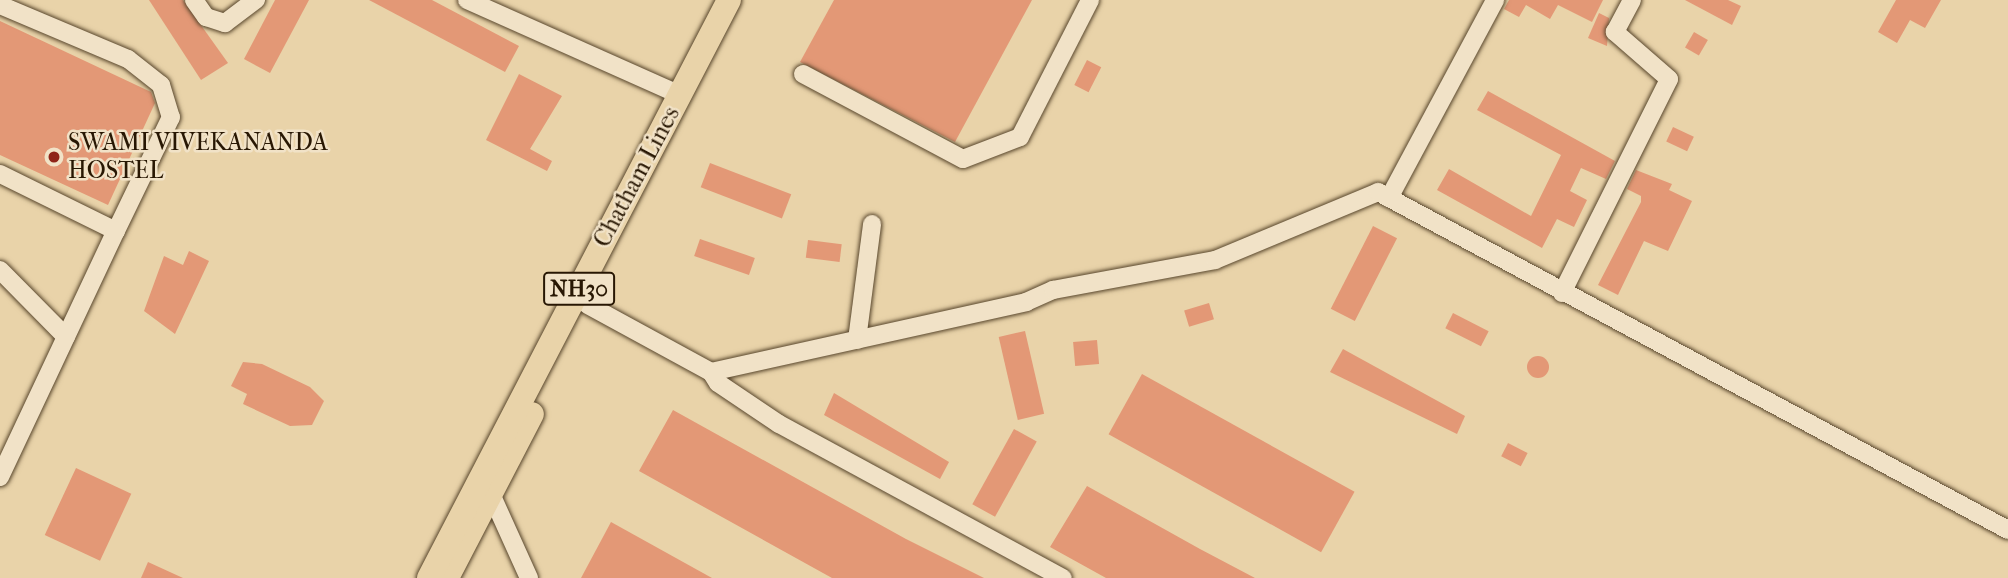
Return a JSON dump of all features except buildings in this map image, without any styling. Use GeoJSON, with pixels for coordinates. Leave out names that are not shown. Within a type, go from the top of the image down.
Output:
{"type":"FeatureCollection","features":[{"type":"Feature","properties":{"kind":"highway","name":"Chatham Lines"},"geometry":{"type":"LineString","coordinates":[[448,578],[487,485],[729,0]]}},
{"type":"Feature","properties":{"kind":"highway","name":"Chatham Lines"},"geometry":{"type":"LineString","coordinates":[[429,578],[487,485],[588,306],[747,0]]}},
{"type":"Feature","properties":{"kind":"street"},"geometry":{"type":"LineString","coordinates":[[194,0],[206,17],[226,23],[256,0]]}},
{"type":"Feature","properties":{"kind":"street"},"geometry":{"type":"LineString","coordinates":[[467,0],[680,95]]}},
{"type":"Feature","properties":{"kind":"street"},"geometry":{"type":"LineString","coordinates":[[803,74],[963,159],[1020,137],[1090,0]]}},
{"type":"Feature","properties":{"kind":"street"},"geometry":{"type":"LineString","coordinates":[[1389,198],[1495,0]]}},
{"type":"Feature","properties":{"kind":"street"},"geometry":{"type":"LineString","coordinates":[[1562,293],[1670,79],[1615,32],[1632,0]]}},
{"type":"Feature","properties":{"kind":"street"},"geometry":{"type":"LineString","coordinates":[[0,5],[128,59],[161,85],[172,117],[0,477]]}},
{"type":"Feature","properties":{"kind":"street"},"geometry":{"type":"LineString","coordinates":[[0,174],[116,231]]}},
{"type":"Feature","properties":{"kind":"street"},"geometry":{"type":"LineString","coordinates":[[711,372],[1027,302],[1053,290],[1214,260],[1378,192],[2008,530]]}},
{"type":"Feature","properties":{"kind":"street"},"geometry":{"type":"LineString","coordinates":[[857,340],[872,224]]}},
{"type":"Feature","properties":{"kind":"street"},"geometry":{"type":"LineString","coordinates":[[0,270],[66,337]]}},
{"type":"Feature","properties":{"kind":"street"},"geometry":{"type":"LineString","coordinates":[[588,306],[711,372],[718,383],[779,424],[1063,578]]}},
{"type":"Feature","properties":{"kind":"street"},"geometry":{"type":"LineString","coordinates":[[487,485],[529,578]]}},
{"type":"Feature","properties":{"kind":"place","name":"SWAMI VIVEKANANDA HOSTEL"},"geometry":{"type":"Point","coordinates":[54,157]}}]}
